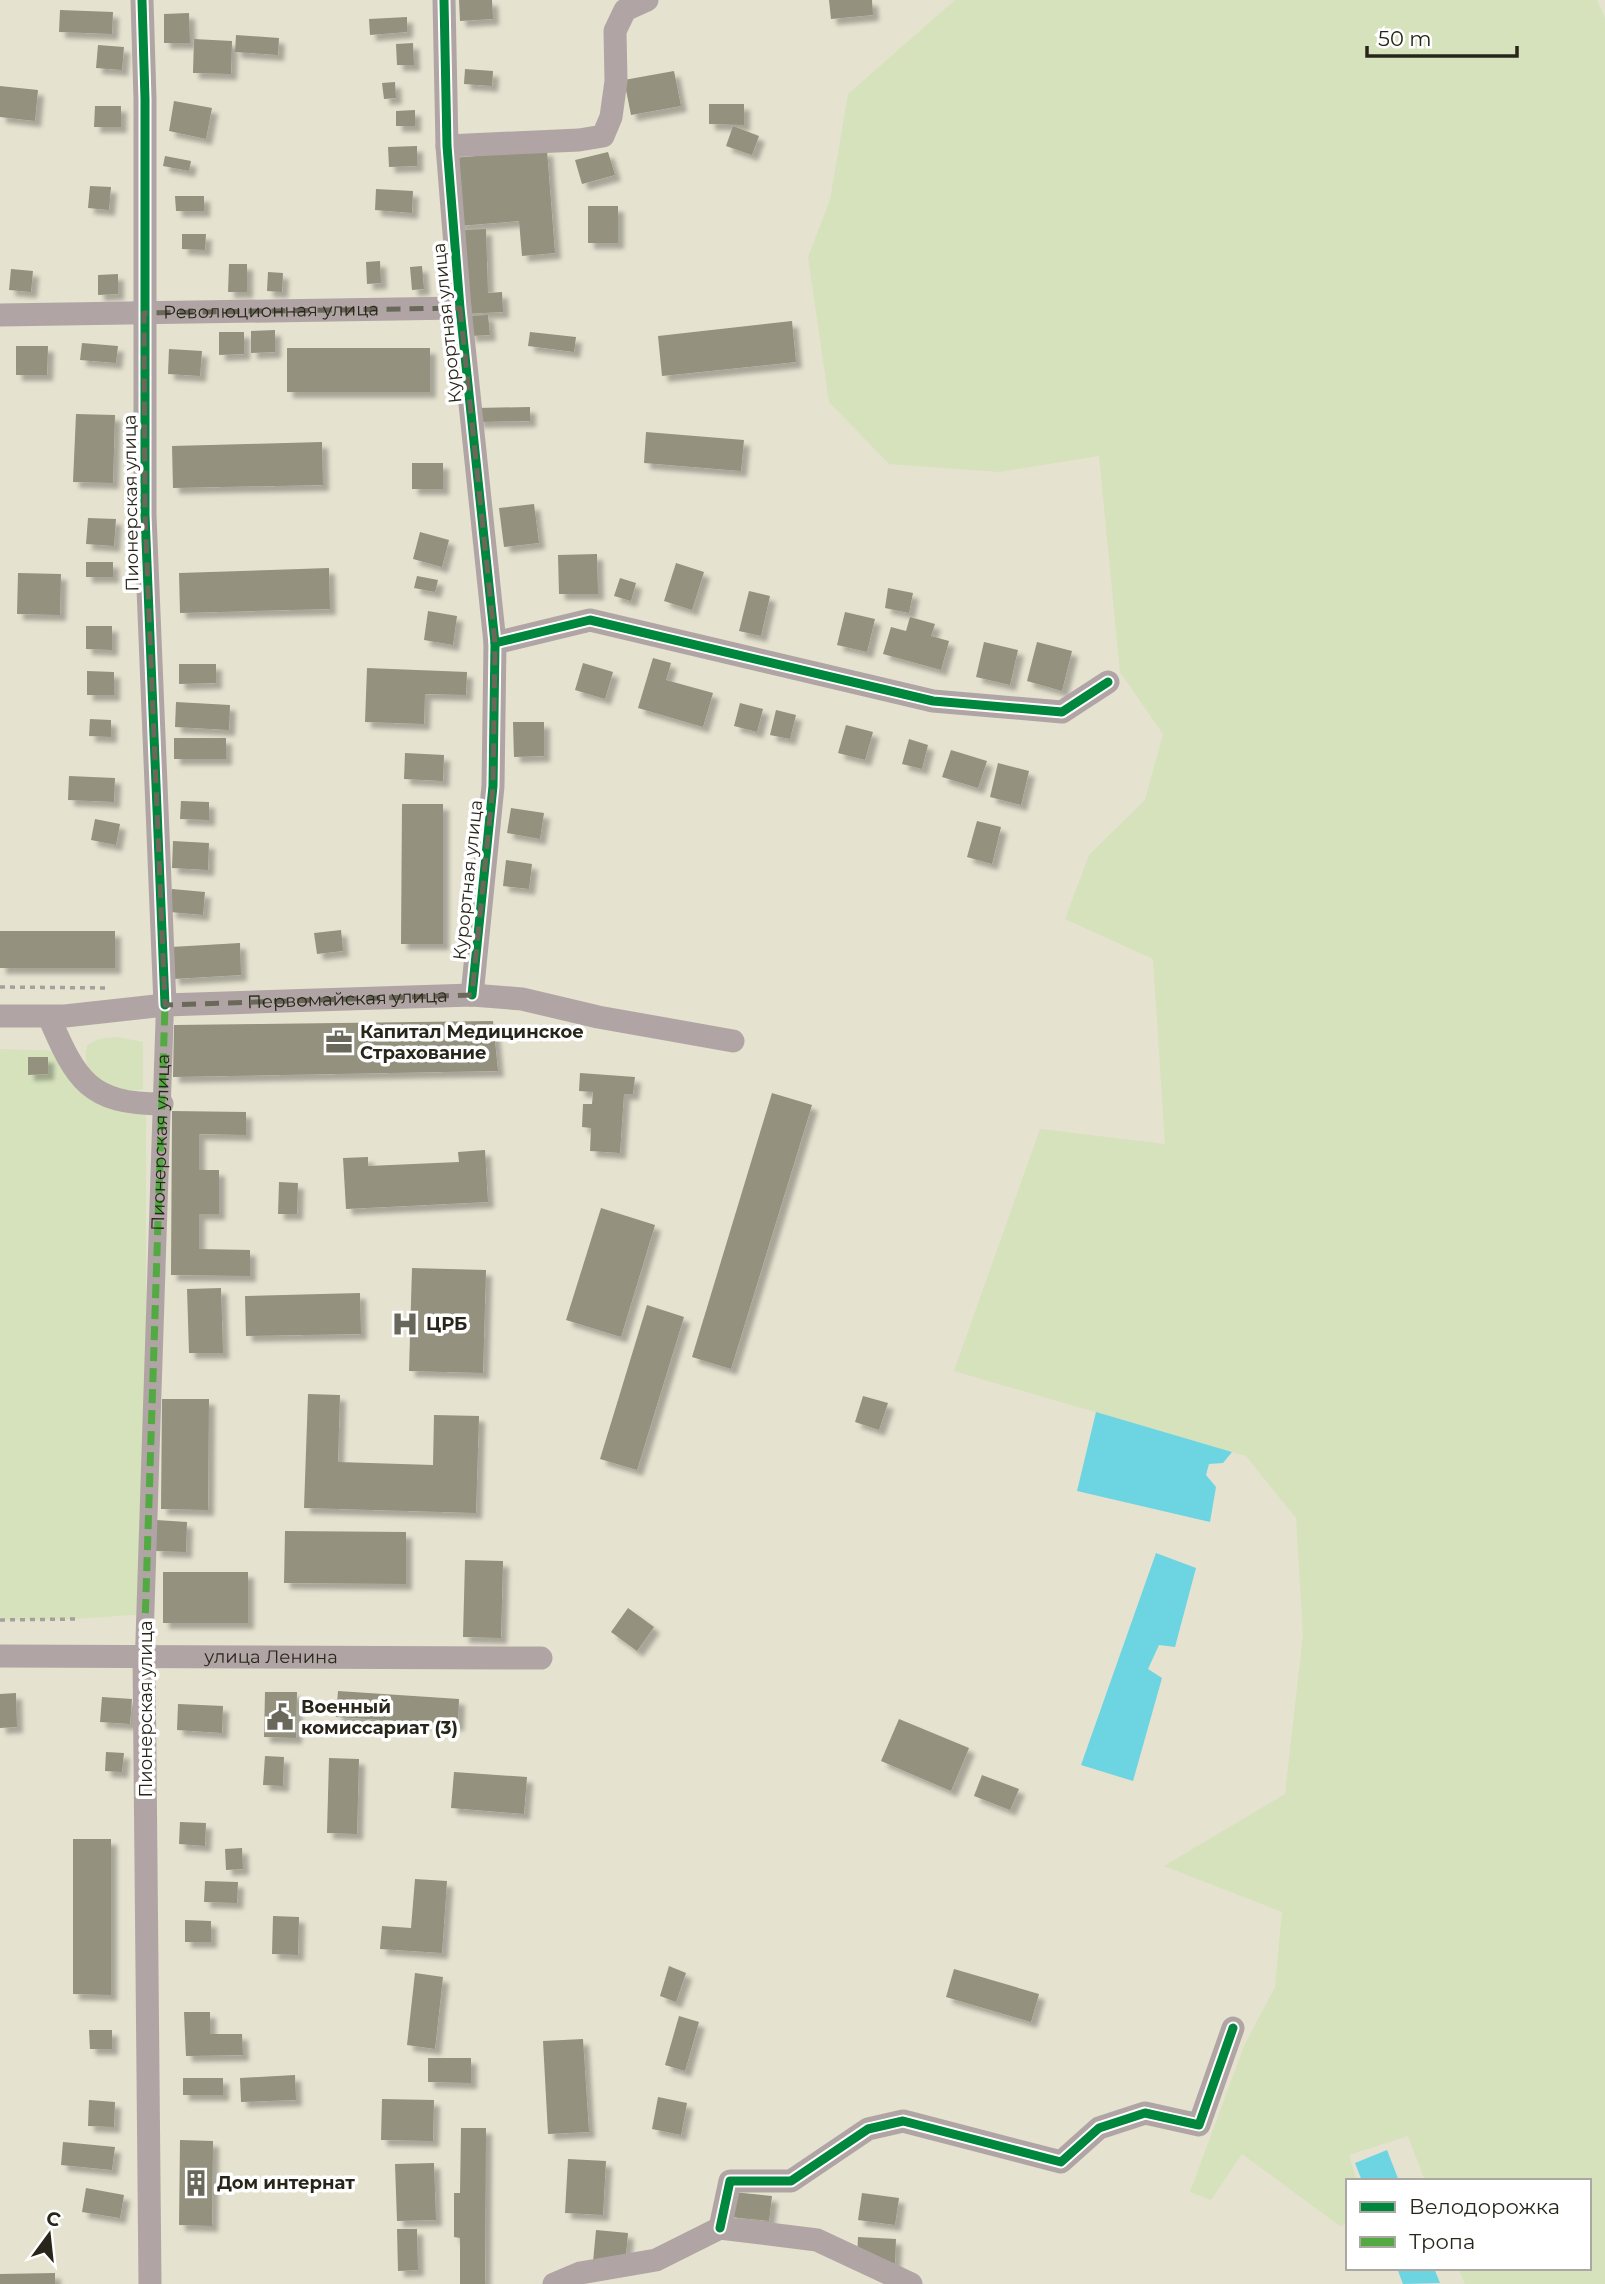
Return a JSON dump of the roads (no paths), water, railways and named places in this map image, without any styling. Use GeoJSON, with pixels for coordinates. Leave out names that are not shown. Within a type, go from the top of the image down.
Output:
{"type":"FeatureCollection","features":[{"type":"Feature","properties":{"kind":"street","name":"Пионерская улица"},"geometry":{"type":"LineString","coordinates":[[142,0],[145,99],[145,515],[165,1005],[144,1655],[150,2284]]}},
{"type":"Feature","properties":{"kind":"street","name":"Курортная улица"},"geometry":{"type":"LineString","coordinates":[[444,0],[447,146],[460,308],[495,642],[493,786],[472,995]]}},
{"type":"Feature","properties":{"kind":"street"},"geometry":{"type":"LineString","coordinates":[[447,146],[579,140],[603,136],[611,117],[616,81],[615,31],[625,9],[647,0]]}},
{"type":"Feature","properties":{"kind":"street","name":"Революционная улица"},"geometry":{"type":"LineString","coordinates":[[0,315],[460,308]]}},
{"type":"Feature","properties":{"kind":"street"},"geometry":{"type":"LineString","coordinates":[[495,642],[590,620],[933,701],[1062,712],[1108,682]]}},
{"type":"Feature","properties":{"kind":"street","name":"Первомайская улица"},"geometry":{"type":"LineString","coordinates":[[0,1016],[49,1017],[165,1005],[472,995],[522,999],[598,1017],[733,1041]]}},
{"type":"Feature","properties":{"kind":"street"},"geometry":{"type":"LineString","coordinates":[[49,1017],[63,1051],[91,1088],[110,1098],[129,1103],[162,1104]]}},
{"type":"Feature","properties":{"kind":"street","name":"улица Ленина"},"geometry":{"type":"LineString","coordinates":[[0,1656],[541,1658]]}},
{"type":"Feature","properties":{"kind":"street"},"geometry":{"type":"LineString","coordinates":[[720,2228],[730,2181],[791,2181],[868,2129],[903,2121],[1061,2162],[1099,2128],[1145,2113],[1199,2125],[1233,2028]]}},
{"type":"Feature","properties":{"kind":"street"},"geometry":{"type":"LineString","coordinates":[[554,2284],[580,2273],[656,2260],[720,2228],[817,2240],[911,2284]]}},
{"type":"Feature","properties":{"kind":"water"},"geometry":{"type":"Polygon","coordinates":[[[1096,1412],[1232,1452],[1223,1463],[1209,1464],[1206,1475],[1216,1487],[1210,1522],[1077,1491],[1096,1412]]]}},
{"type":"Feature","properties":{"kind":"water"},"geometry":{"type":"Polygon","coordinates":[[[1156,1553],[1196,1568],[1175,1647],[1159,1645],[1148,1669],[1162,1678],[1133,1781],[1081,1765],[1156,1553]]]}},
{"type":"Feature","properties":{"kind":"water"},"geometry":{"type":"Polygon","coordinates":[[[1387,2150],[1398,2179],[1361,2179],[1355,2163],[1387,2150]]]}},
{"type":"Feature","properties":{"kind":"water"},"geometry":{"type":"Polygon","coordinates":[[[1398,2270],[1435,2270],[1440,2283],[1403,2284],[1398,2270]]]}},
{"type":"Feature","properties":{"kind":"place","name":"Капитал Медицинское Страхование"},"geometry":{"type":"Point","coordinates":[339,1042]}},
{"type":"Feature","properties":{"kind":"place","name":"ЦРБ"},"geometry":{"type":"Point","coordinates":[405,1324]}},
{"type":"Feature","properties":{"kind":"place","name":"Военный комиссариат (3)"},"geometry":{"type":"Point","coordinates":[280,1717]}},
{"type":"Feature","properties":{"kind":"place","name":"Дом интернат"},"geometry":{"type":"Point","coordinates":[196,2183]}}]}
